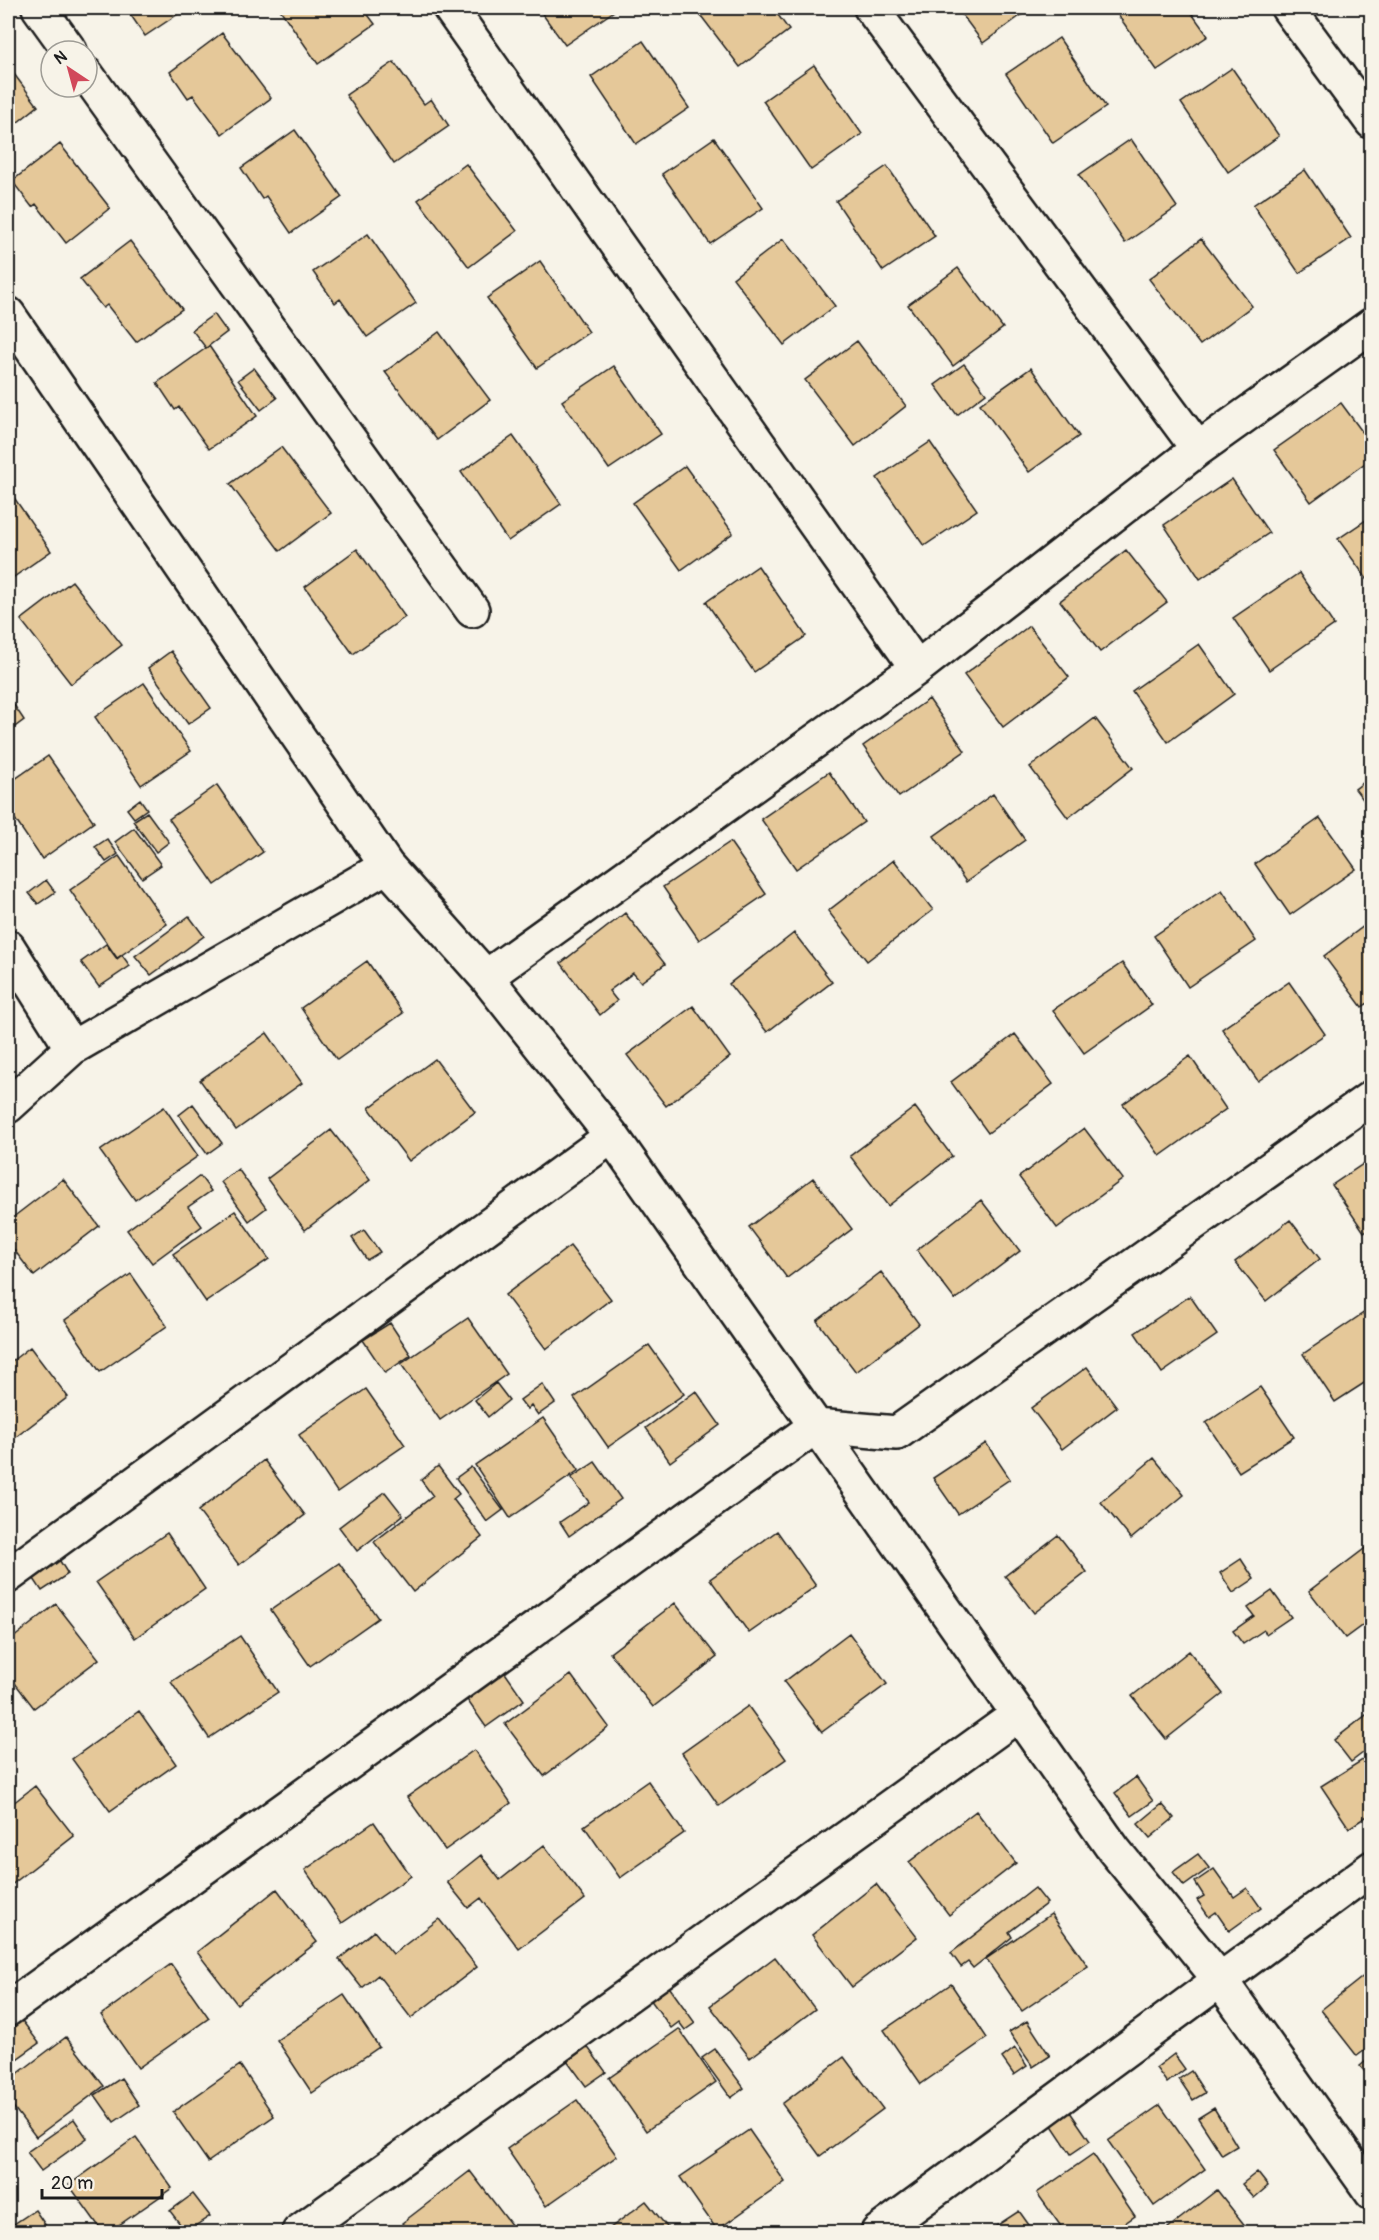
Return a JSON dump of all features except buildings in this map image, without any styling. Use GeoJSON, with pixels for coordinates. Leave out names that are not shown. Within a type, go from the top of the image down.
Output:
{"type":"FeatureCollection","features":[{"type":"Feature","properties":{"kind":"street"},"geometry":{"type":"LineString","coordinates":[[39,8],[61,39]]}},
{"type":"Feature","properties":{"kind":"street"},"geometry":{"type":"LineString","coordinates":[[450,8],[917,668]]}},
{"type":"Feature","properties":{"kind":"street"},"geometry":{"type":"LineString","coordinates":[[872,8],[1198,449]]}},
{"type":"Feature","properties":{"kind":"street"},"geometry":{"type":"LineString","coordinates":[[1288,8],[1371,122]]}},
{"type":"Feature","properties":{"kind":"street"},"geometry":{"type":"LineString","coordinates":[[99,92],[472,610]]}},
{"type":"Feature","properties":{"kind":"street"},"geometry":{"type":"LineString","coordinates":[[8,314],[387,866],[486,977],[612,1136],[1114,1850],[1221,1981],[1371,2193]]}},
{"type":"Feature","properties":{"kind":"street"},"geometry":{"type":"LineString","coordinates":[[486,977],[917,668],[1198,449],[1371,325]]}},
{"type":"Feature","properties":{"kind":"street"},"geometry":{"type":"LineString","coordinates":[[8,1106],[72,1048],[387,866]]}},
{"type":"Feature","properties":{"kind":"street"},"geometry":{"type":"LineString","coordinates":[[8,947],[72,1048]]}},
{"type":"Feature","properties":{"kind":"street"},"geometry":{"type":"LineString","coordinates":[[8,2009],[816,1426],[897,1433],[1371,1097]]}},
{"type":"Feature","properties":{"kind":"street"},"geometry":{"type":"LineString","coordinates":[[8,1576],[612,1136]]}},
{"type":"Feature","properties":{"kind":"street"},"geometry":{"type":"LineString","coordinates":[[299,2232],[1019,1714]]}},
{"type":"Feature","properties":{"kind":"street"},"geometry":{"type":"LineString","coordinates":[[878,2232],[1221,1981],[1371,1868]]}}]}
